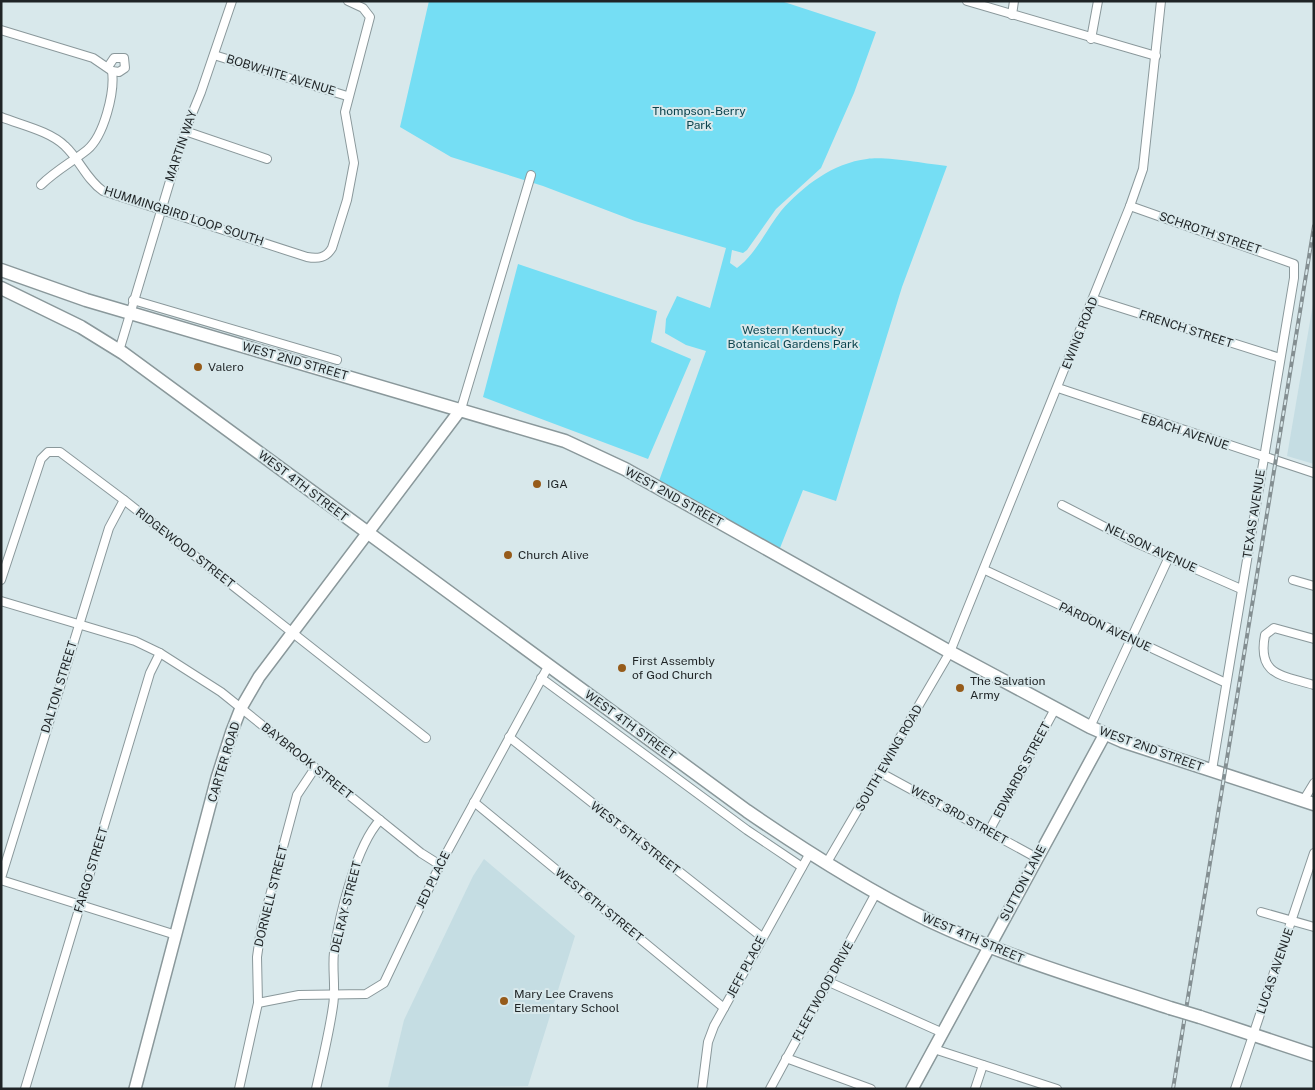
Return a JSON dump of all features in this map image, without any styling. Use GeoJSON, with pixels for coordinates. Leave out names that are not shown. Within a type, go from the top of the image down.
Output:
{"type":"FeatureCollection","features":[{"type":"Feature","properties":{"kind":"main road","name":"WEST 2ND STREET"},"geometry":{"type":"LineString","coordinates":[[1,270],[49,288],[130,313],[309,359],[548,435],[595,454],[950,652],[1090,727],[1105,734],[1309,803]]}},
{"type":"Feature","properties":{"kind":"main road","name":"WEST 4TH STREET"},"geometry":{"type":"LineString","coordinates":[[2,288],[52,311],[119,351],[747,811],[826,864],[928,920],[989,946],[1314,1055]]}},
{"type":"Feature","properties":{"kind":"main road","name":"CARTER ROAD"},"geometry":{"type":"LineString","coordinates":[[135,1089],[217,778],[241,708],[259,677],[366,533],[462,409]]}},
{"type":"Feature","properties":{"kind":"main road","name":"SUTTON LANE"},"geometry":{"type":"LineString","coordinates":[[934,1049],[1105,734]]}},
{"type":"Feature","properties":{"kind":"main road"},"geometry":{"type":"LineString","coordinates":[[912,1089],[934,1049]]}},
{"type":"Feature","properties":{"kind":"street","name":"MARTIN WAY"},"geometry":{"type":"LineString","coordinates":[[119,351],[185,131],[232,1]]}},
{"type":"Feature","properties":{"kind":"street"},"geometry":{"type":"LineString","coordinates":[[347,96],[370,17],[363,8],[348,1]]}},
{"type":"Feature","properties":{"kind":"street"},"geometry":{"type":"LineString","coordinates":[[967,1],[1091,39],[1156,56]]}},
{"type":"Feature","properties":{"kind":"street"},"geometry":{"type":"LineString","coordinates":[[1012,15],[1014,1]]}},
{"type":"Feature","properties":{"kind":"street"},"geometry":{"type":"LineString","coordinates":[[1091,39],[1098,1]]}},
{"type":"Feature","properties":{"kind":"street","name":"EWING ROAD"},"geometry":{"type":"LineString","coordinates":[[950,652],[985,570],[1130,206],[1142,169],[1162,1]]}},
{"type":"Feature","properties":{"kind":"street"},"geometry":{"type":"LineString","coordinates":[[1,30],[93,58],[110,69],[113,91],[99,131],[91,145],[41,185]]}},
{"type":"Feature","properties":{"kind":"street","name":"BOBWHITE AVENUE"},"geometry":{"type":"LineString","coordinates":[[214,55],[347,96]]}},
{"type":"Feature","properties":{"kind":"street","name":"HUMMINGBIRD LOOP SOUTH"},"geometry":{"type":"LineString","coordinates":[[1,117],[52,137],[65,146],[87,176],[103,190],[307,257],[320,258],[329,253],[347,200],[353,172],[354,154],[345,121],[347,96]]}},
{"type":"Feature","properties":{"kind":"street"},"geometry":{"type":"LineString","coordinates":[[185,131],[267,159]]}},
{"type":"Feature","properties":{"kind":"street"},"geometry":{"type":"LineString","coordinates":[[462,409],[531,175]]}},
{"type":"Feature","properties":{"kind":"street","name":"SCHROTH STREET"},"geometry":{"type":"LineString","coordinates":[[1130,206],[1289,261]]}},
{"type":"Feature","properties":{"kind":"street","name":"TEXAS AVENUE"},"geometry":{"type":"LineString","coordinates":[[1212,770],[1294,278],[1294,264],[1289,261]]}},
{"type":"Feature","properties":{"kind":"street","name":"FRENCH STREET"},"geometry":{"type":"LineString","coordinates":[[1093,299],[1280,358]]}},
{"type":"Feature","properties":{"kind":"street","name":"WEST 2ND STREET"},"geometry":{"type":"LineString","coordinates":[[133,300],[309,359],[337,360]]}},
{"type":"Feature","properties":{"kind":"street","name":"EBACH AVENUE"},"geometry":{"type":"LineString","coordinates":[[1058,388],[1314,473]]}},
{"type":"Feature","properties":{"kind":"street","name":"RIDGEWOOD STREET"},"geometry":{"type":"LineString","coordinates":[[1,580],[30,488],[44,455],[54,451],[66,455],[426,738]]}},
{"type":"Feature","properties":{"kind":"street","name":"DALTON STREET"},"geometry":{"type":"LineString","coordinates":[[1,879],[109,528],[124,500]]}},
{"type":"Feature","properties":{"kind":"street","name":"NELSON AVENUE"},"geometry":{"type":"LineString","coordinates":[[1062,505],[1169,558],[1241,589]]}},
{"type":"Feature","properties":{"kind":"street"},"geometry":{"type":"LineString","coordinates":[[1090,727],[1169,558]]}},
{"type":"Feature","properties":{"kind":"street","name":"PARDON AVENUE"},"geometry":{"type":"LineString","coordinates":[[985,570],[1226,683]]}},
{"type":"Feature","properties":{"kind":"street"},"geometry":{"type":"LineString","coordinates":[[1293,580],[1314,586]]}},
{"type":"Feature","properties":{"kind":"street","name":"BAYBROOK STREET"},"geometry":{"type":"LineString","coordinates":[[1,601],[135,641],[160,653],[221,692],[380,820],[440,865]]}},
{"type":"Feature","properties":{"kind":"street"},"geometry":{"type":"LineString","coordinates":[[1314,639],[1274,628],[1265,635],[1263,647],[1264,662],[1271,672],[1314,685]]}},
{"type":"Feature","properties":{"kind":"street","name":"SOUTH EWING ROAD"},"geometry":{"type":"LineString","coordinates":[[826,864],[881,773],[950,652]]}},
{"type":"Feature","properties":{"kind":"street","name":"FARGO STREET"},"geometry":{"type":"LineString","coordinates":[[25,1089],[150,673],[160,653]]}},
{"type":"Feature","properties":{"kind":"street","name":"JED PLACE"},"geometry":{"type":"LineString","coordinates":[[258,1003],[299,995],[366,994],[384,983],[440,865],[540,678],[549,665]]}},
{"type":"Feature","properties":{"kind":"street","name":"WEST 4TH STREET"},"geometry":{"type":"LineString","coordinates":[[540,678],[739,824],[802,867]]}},
{"type":"Feature","properties":{"kind":"street","name":"EDWARDS STREET"},"geometry":{"type":"LineString","coordinates":[[989,832],[1055,709]]}},
{"type":"Feature","properties":{"kind":"street","name":"WEST 5TH STREET"},"geometry":{"type":"LineString","coordinates":[[509,737],[762,937]]}},
{"type":"Feature","properties":{"kind":"street","name":"DORNELL STREET"},"geometry":{"type":"LineString","coordinates":[[239,1089],[258,1003],[257,957],[261,929],[297,795],[316,768]]}},
{"type":"Feature","properties":{"kind":"street","name":"WEST 3RD STREET"},"geometry":{"type":"LineString","coordinates":[[881,773],[1037,858]]}},
{"type":"Feature","properties":{"kind":"street"},"geometry":{"type":"LineString","coordinates":[[1309,803],[1314,782]]}},
{"type":"Feature","properties":{"kind":"street","name":"WEST 6TH STREET"},"geometry":{"type":"LineString","coordinates":[[474,802],[724,1008]]}},
{"type":"Feature","properties":{"kind":"street","name":"DELRAY STREET"},"geometry":{"type":"LineString","coordinates":[[316,1089],[334,994],[334,952],[365,838],[380,820]]}},
{"type":"Feature","properties":{"kind":"street","name":"LUCAS AVENUE"},"geometry":{"type":"LineString","coordinates":[[1235,1089],[1314,853]]}},
{"type":"Feature","properties":{"kind":"street","name":"JEFF PLACE"},"geometry":{"type":"LineString","coordinates":[[702,1089],[708,1042],[762,937],[810,854]]}},
{"type":"Feature","properties":{"kind":"street"},"geometry":{"type":"LineString","coordinates":[[1,879],[176,935]]}},
{"type":"Feature","properties":{"kind":"street","name":"FLEETWOOD DRIVE"},"geometry":{"type":"LineString","coordinates":[[770,1089],[876,893]]}},
{"type":"Feature","properties":{"kind":"street"},"geometry":{"type":"LineString","coordinates":[[1262,912],[1314,927]]}},
{"type":"Feature","properties":{"kind":"street"},"geometry":{"type":"LineString","coordinates":[[829,982],[943,1033]]}},
{"type":"Feature","properties":{"kind":"street"},"geometry":{"type":"LineString","coordinates":[[934,1049],[1057,1089]]}},
{"type":"Feature","properties":{"kind":"street"},"geometry":{"type":"LineString","coordinates":[[786,1058],[871,1089]]}},
{"type":"Feature","properties":{"kind":"street"},"geometry":{"type":"LineString","coordinates":[[975,1089],[983,1065]]}},
{"type":"Feature","properties":{"kind":"shaded area"},"geometry":{"type":"Polygon","coordinates":[[[1314,298],[1314,464],[1287,456],[1314,298]]]}},
{"type":"Feature","properties":{"kind":"shaded area"},"geometry":{"type":"Polygon","coordinates":[[[484,859],[575,936],[528,1086],[388,1087],[404,1020],[473,876],[484,859]]]}},
{"type":"Feature","properties":{"kind":"green space"},"geometry":{"type":"Polygon","coordinates":[[[429,1],[781,1],[876,32],[854,93],[821,168],[776,209],[747,250],[743,253],[732,250],[730,263],[737,268],[750,256],[781,211],[799,193],[820,177],[842,165],[875,158],[947,166],[902,287],[836,501],[803,490],[780,548],[659,481],[706,351],[686,345],[665,333],[666,319],[677,296],[710,308],[726,248],[635,221],[543,186],[451,157],[400,127],[429,1]]]}},
{"type":"Feature","properties":{"kind":"green space"},"geometry":{"type":"Polygon","coordinates":[[[518,264],[657,311],[651,342],[691,359],[648,459],[483,397],[518,264]]]}},
{"type":"Feature","properties":{"kind":"railway"},"geometry":{"type":"LineString","coordinates":[[1173,1089],[1314,226]]}},
{"type":"Feature","properties":{"kind":"place","name":"Valero"},"geometry":{"type":"Point","coordinates":[198,367]}},
{"type":"Feature","properties":{"kind":"place","name":"IGA"},"geometry":{"type":"Point","coordinates":[537,484]}},
{"type":"Feature","properties":{"kind":"place","name":"Church Alive"},"geometry":{"type":"Point","coordinates":[508,555]}},
{"type":"Feature","properties":{"kind":"place","name":"First Assembly of God Church"},"geometry":{"type":"Point","coordinates":[622,668]}},
{"type":"Feature","properties":{"kind":"place","name":"The Salvation Army"},"geometry":{"type":"Point","coordinates":[960,688]}},
{"type":"Feature","properties":{"kind":"place","name":"Mary Lee Cravens Elementary School"},"geometry":{"type":"Point","coordinates":[504,1001]}},
{"type":"Feature","properties":{"kind":"park label","name":"Thompson-Berry Park"},"geometry":{"type":"Point","coordinates":[699,118]}},
{"type":"Feature","properties":{"kind":"park label","name":"Western Kentucky Botanical Gardens Park"},"geometry":{"type":"Point","coordinates":[793,337]}}]}
